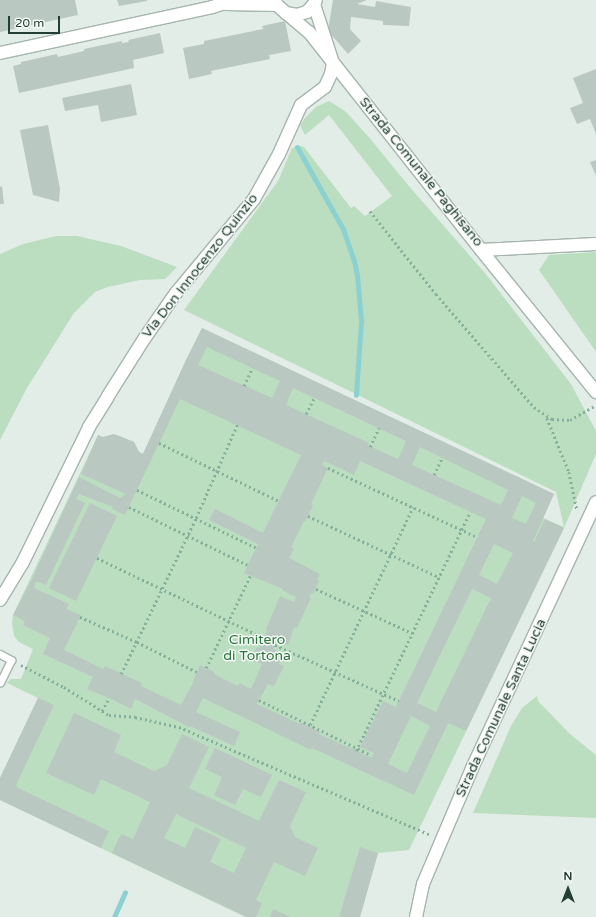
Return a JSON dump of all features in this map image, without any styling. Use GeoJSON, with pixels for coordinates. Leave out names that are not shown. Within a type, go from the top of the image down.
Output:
{"type":"FeatureCollection","features":[{"type":"Feature","properties":{"kind":"street"},"geometry":{"type":"LineString","coordinates":[[0,53],[222,3],[280,6],[297,15],[307,12],[315,2]]}},
{"type":"Feature","properties":{"kind":"street","name":"Strada Comunale Paghisano"},"geometry":{"type":"LineString","coordinates":[[315,2],[333,63]]}},
{"type":"Feature","properties":{"kind":"street","name":"Strada Comunale Paghisano"},"geometry":{"type":"LineString","coordinates":[[280,6],[308,32],[481,250],[596,244]]}},
{"type":"Feature","properties":{"kind":"street","name":"Via Don Innocenzo Quinzio"},"geometry":{"type":"LineString","coordinates":[[0,600],[23,562],[89,427],[108,396],[144,339],[176,293],[254,199],[280,154],[301,105],[324,87],[332,74],[333,63]]}},
{"type":"Feature","properties":{"kind":"street"},"geometry":{"type":"LineString","coordinates":[[481,250],[596,392]]}},
{"type":"Feature","properties":{"kind":"street","name":"Strada Comunale Santa Lucia"},"geometry":{"type":"LineString","coordinates":[[416,917],[423,884],[473,766],[596,502]]}},
{"type":"Feature","properties":{"kind":"lane"},"geometry":{"type":"LineString","coordinates":[[0,654],[11,660],[0,683]]}},
{"type":"Feature","properties":{"kind":"path"},"geometry":{"type":"LineString","coordinates":[[370,211],[436,294],[515,386],[534,407],[546,417],[568,472],[582,533]]}},
{"type":"Feature","properties":{"kind":"path"},"geometry":{"type":"LineString","coordinates":[[244,386],[252,368]]}},
{"type":"Feature","properties":{"kind":"path"},"geometry":{"type":"LineString","coordinates":[[306,414],[314,398]]}},
{"type":"Feature","properties":{"kind":"path"},"geometry":{"type":"LineString","coordinates":[[546,417],[570,420],[596,405]]}},
{"type":"Feature","properties":{"kind":"path"},"geometry":{"type":"LineString","coordinates":[[121,674],[160,590],[196,518],[238,425]]}},
{"type":"Feature","properties":{"kind":"path"},"geometry":{"type":"LineString","coordinates":[[370,447],[379,428]]}},
{"type":"Feature","properties":{"kind":"path"},"geometry":{"type":"LineString","coordinates":[[159,443],[279,501]]}},
{"type":"Feature","properties":{"kind":"path"},"geometry":{"type":"LineString","coordinates":[[434,475],[442,458]]}},
{"type":"Feature","properties":{"kind":"path"},"geometry":{"type":"LineString","coordinates":[[328,468],[477,537]]}},
{"type":"Feature","properties":{"kind":"path"},"geometry":{"type":"LineString","coordinates":[[137,490],[256,548]]}},
{"type":"Feature","properties":{"kind":"path"},"geometry":{"type":"LineString","coordinates":[[129,507],[248,565]]}},
{"type":"Feature","properties":{"kind":"path"},"geometry":{"type":"LineString","coordinates":[[310,725],[413,507]]}},
{"type":"Feature","properties":{"kind":"path"},"geometry":{"type":"LineString","coordinates":[[357,749],[470,512]]}},
{"type":"Feature","properties":{"kind":"path"},"geometry":{"type":"LineString","coordinates":[[308,516],[439,577]]}},
{"type":"Feature","properties":{"kind":"path"},"geometry":{"type":"LineString","coordinates":[[97,558],[160,590],[264,638]]}},
{"type":"Feature","properties":{"kind":"path"},"geometry":{"type":"LineString","coordinates":[[206,668],[250,576]]}},
{"type":"Feature","properties":{"kind":"path"},"geometry":{"type":"LineString","coordinates":[[316,589],[412,633]]}},
{"type":"Feature","properties":{"kind":"path"},"geometry":{"type":"LineString","coordinates":[[80,617],[137,642],[197,672]]}},
{"type":"Feature","properties":{"kind":"path"},"geometry":{"type":"LineString","coordinates":[[274,645],[399,701]]}},
{"type":"Feature","properties":{"kind":"path"},"geometry":{"type":"LineString","coordinates":[[23,666],[78,694],[102,712],[114,716],[135,717],[180,727],[442,839]]}},
{"type":"Feature","properties":{"kind":"path"},"geometry":{"type":"LineString","coordinates":[[102,712],[109,698]]}},
{"type":"Feature","properties":{"kind":"path"},"geometry":{"type":"LineString","coordinates":[[259,700],[371,755]]}},
{"type":"Feature","properties":{"kind":"green space","name":"Cimitero di Tortona"},"geometry":{"type":"Polygon","coordinates":[[[329,101],[345,111],[368,136],[408,185],[485,273],[571,384],[596,431],[596,454],[564,528],[409,850],[378,853],[360,917],[245,917],[0,800],[0,778],[38,698],[7,683],[11,679],[21,679],[33,649],[19,642],[14,636],[12,623],[13,615],[98,435],[103,437],[114,434],[134,442],[139,452],[143,454],[202,328],[554,494],[543,518],[564,527],[556,492],[184,310],[278,181],[292,148],[301,146],[304,147],[351,208],[354,206],[365,216],[392,196],[329,115],[305,135],[300,125],[316,107],[329,101]]]}},
{"type":"Feature","properties":{"kind":"green space"},"geometry":{"type":"Polygon","coordinates":[[[56,236],[77,236],[121,246],[177,267],[165,279],[140,280],[108,287],[95,292],[74,313],[27,388],[0,440],[0,254],[23,244],[56,236]]]}},
{"type":"Feature","properties":{"kind":"green space"},"geometry":{"type":"Polygon","coordinates":[[[596,252],[596,352],[539,270],[549,255],[596,252]]]}},
{"type":"Feature","properties":{"kind":"green space"},"geometry":{"type":"Polygon","coordinates":[[[537,696],[538,701],[570,734],[596,755],[596,818],[473,813],[511,726],[522,708],[537,696]]]}},
{"type":"Feature","properties":{"kind":"building"},"geometry":{"type":"Polygon","coordinates":[[[0,0],[75,0],[78,15],[0,32],[0,0]]]}},
{"type":"Feature","properties":{"kind":"building"},"geometry":{"type":"Polygon","coordinates":[[[117,0],[147,0],[147,1],[119,6],[117,0]]]}},
{"type":"Feature","properties":{"kind":"building"},"geometry":{"type":"Polygon","coordinates":[[[333,0],[367,0],[357,4],[375,7],[376,1],[411,7],[409,26],[383,25],[383,21],[351,17],[350,29],[361,41],[348,54],[328,31],[333,0]]]}},
{"type":"Feature","properties":{"kind":"building"},"geometry":{"type":"Polygon","coordinates":[[[285,21],[291,51],[269,55],[270,59],[211,71],[212,74],[189,79],[183,48],[204,44],[204,41],[263,29],[262,26],[285,21]]]}},
{"type":"Feature","properties":{"kind":"building"},"geometry":{"type":"Polygon","coordinates":[[[160,33],[164,53],[133,60],[134,68],[19,93],[13,66],[21,64],[21,62],[57,54],[58,57],[84,51],[84,49],[122,41],[122,43],[129,42],[128,40],[160,33]]]}},
{"type":"Feature","properties":{"kind":"building"},"geometry":{"type":"Polygon","coordinates":[[[596,69],[596,134],[590,119],[577,124],[570,108],[583,103],[573,78],[596,69]]]}},
{"type":"Feature","properties":{"kind":"building"},"geometry":{"type":"Polygon","coordinates":[[[131,84],[137,115],[101,122],[98,105],[65,111],[62,98],[131,84]]]}},
{"type":"Feature","properties":{"kind":"building"},"geometry":{"type":"Polygon","coordinates":[[[48,125],[60,189],[59,202],[33,195],[20,130],[48,125]]]}},
{"type":"Feature","properties":{"kind":"building"},"geometry":{"type":"Polygon","coordinates":[[[596,160],[596,176],[590,162],[596,160]]]}},
{"type":"Feature","properties":{"kind":"building"},"geometry":{"type":"Polygon","coordinates":[[[2,186],[4,204],[0,204],[0,187],[2,186]]]}},
{"type":"Feature","properties":{"kind":"building"},"geometry":{"type":"Polygon","coordinates":[[[202,328],[554,494],[533,541],[534,542],[545,519],[564,528],[466,731],[448,723],[414,795],[312,748],[311,750],[203,698],[196,712],[240,732],[234,746],[190,726],[189,727],[135,699],[131,709],[87,689],[93,677],[43,654],[50,638],[23,625],[25,621],[13,615],[32,579],[79,477],[120,498],[126,494],[81,474],[98,435],[103,437],[114,434],[134,442],[139,452],[143,454],[202,328]],[[207,347],[198,365],[272,398],[280,381],[207,347]],[[293,388],[286,405],[369,443],[367,445],[398,459],[406,441],[293,388]],[[180,399],[125,515],[112,509],[113,507],[79,494],[76,499],[85,503],[46,585],[36,581],[34,588],[69,604],[66,609],[81,615],[64,650],[103,669],[105,666],[142,683],[141,686],[181,705],[194,681],[200,665],[238,686],[239,683],[251,689],[262,664],[251,660],[257,647],[259,648],[264,638],[266,629],[280,596],[294,602],[296,597],[283,591],[283,589],[244,573],[258,544],[209,520],[215,509],[263,533],[301,455],[180,399]],[[420,447],[412,465],[501,505],[508,490],[420,447]],[[324,461],[322,465],[328,468],[311,504],[313,505],[308,516],[291,547],[294,549],[289,558],[320,574],[317,580],[319,581],[313,594],[311,593],[309,597],[311,598],[297,628],[294,627],[288,645],[277,640],[273,649],[283,654],[279,664],[284,666],[274,686],[268,684],[257,704],[300,724],[300,722],[320,732],[319,734],[372,758],[374,753],[360,747],[383,701],[396,707],[486,519],[360,461],[354,475],[324,461]],[[522,496],[512,518],[526,524],[536,503],[522,496]],[[494,544],[479,575],[497,584],[513,553],[494,544]],[[472,589],[417,703],[436,712],[491,598],[472,589]],[[411,716],[388,764],[407,773],[430,726],[411,716]]]}},
{"type":"Feature","properties":{"kind":"building"},"geometry":{"type":"Polygon","coordinates":[[[90,503],[117,516],[76,601],[49,588],[90,503]]]}},
{"type":"Feature","properties":{"kind":"building"},"geometry":{"type":"Polygon","coordinates":[[[38,698],[54,705],[16,785],[18,788],[109,831],[101,848],[0,800],[0,778],[38,698]]]}},
{"type":"Feature","properties":{"kind":"building"},"geometry":{"type":"Polygon","coordinates":[[[74,713],[121,735],[114,752],[154,771],[167,765],[182,734],[209,747],[189,788],[259,821],[279,780],[306,792],[290,826],[295,837],[318,848],[305,876],[274,862],[256,900],[262,903],[256,917],[247,917],[112,853],[121,834],[133,839],[150,802],[101,779],[94,795],[46,773],[74,713]],[[176,814],[164,838],[185,848],[195,827],[221,839],[210,862],[234,873],[246,848],[176,814]]]}},
{"type":"Feature","properties":{"kind":"building"},"geometry":{"type":"Polygon","coordinates":[[[215,748],[272,775],[261,797],[243,789],[235,805],[214,795],[222,777],[205,769],[215,748]]]}},
{"type":"Feature","properties":{"kind":"building"},"geometry":{"type":"Polygon","coordinates":[[[360,847],[378,853],[360,917],[339,917],[360,847]]]}},
{"type":"Feature","properties":{"kind":"building"},"geometry":{"type":"Polygon","coordinates":[[[273,909],[291,917],[270,917],[273,909]]]}},
{"type":"Feature","properties":{"kind":"waterway"},"geometry":{"type":"LineString","coordinates":[[297,147],[343,229],[354,261],[357,275],[361,321],[356,395]]}},
{"type":"Feature","properties":{"kind":"waterway"},"geometry":{"type":"LineString","coordinates":[[114,917],[125,892]]}}]}
